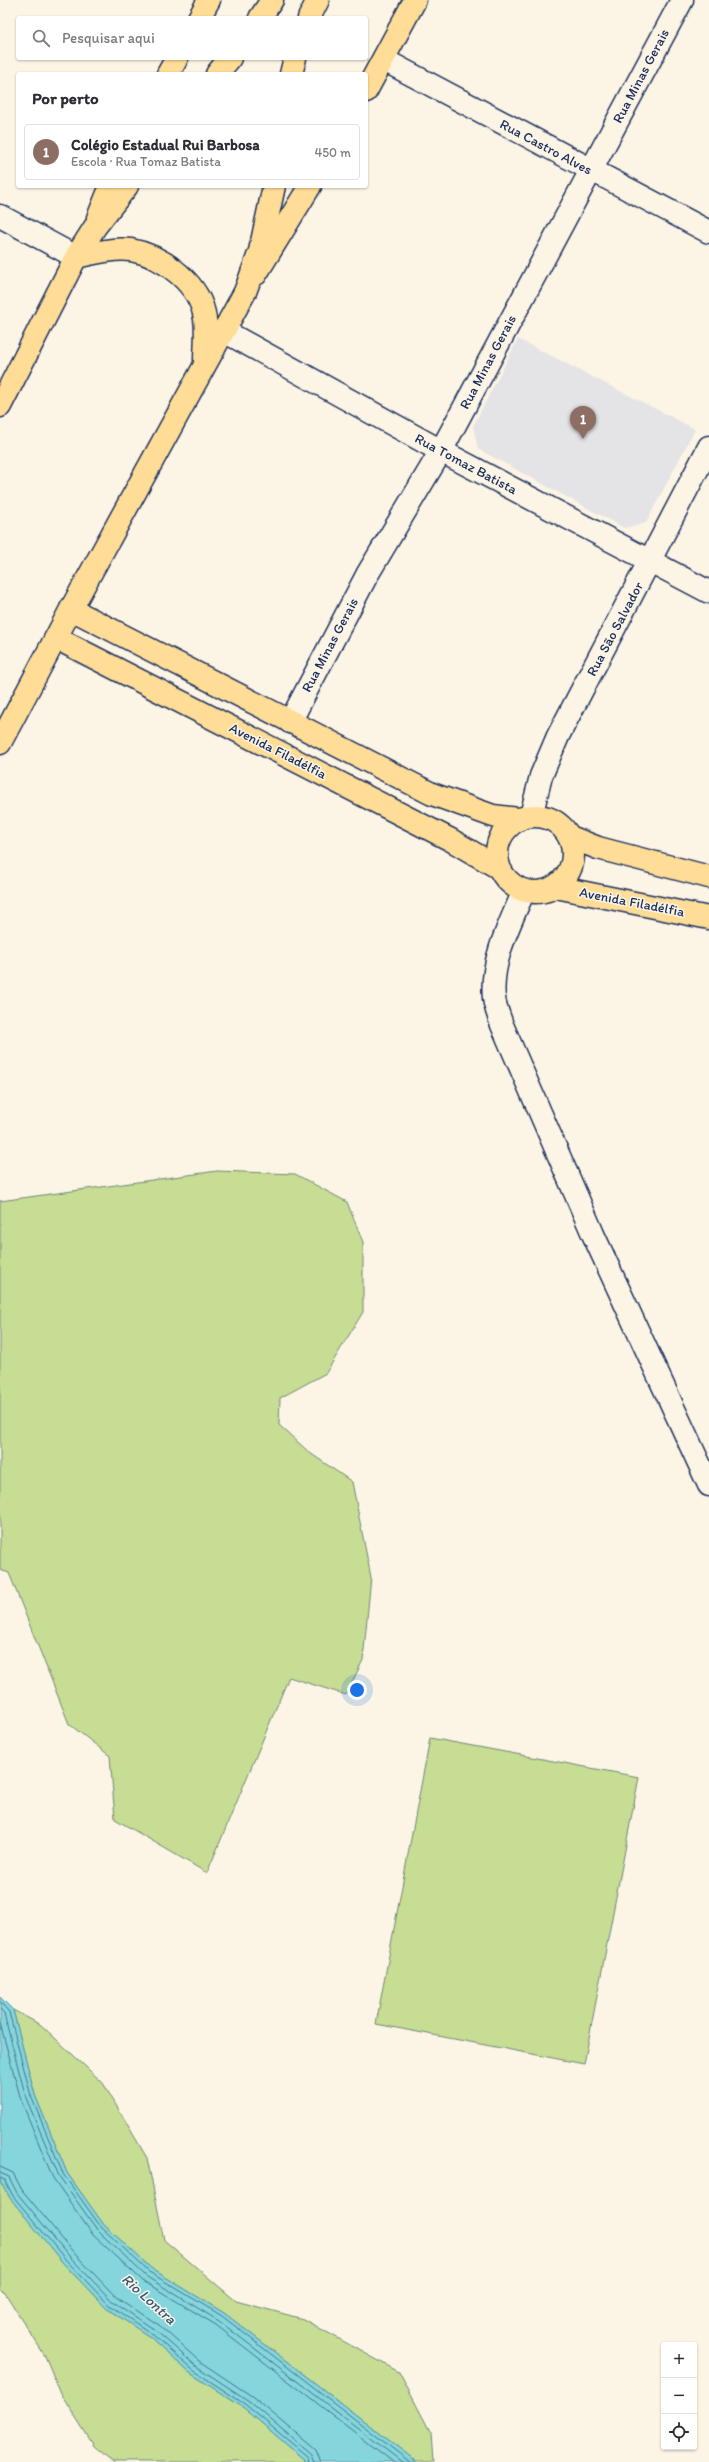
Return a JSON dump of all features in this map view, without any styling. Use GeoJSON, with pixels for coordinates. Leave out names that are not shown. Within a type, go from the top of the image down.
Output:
{"type":"FeatureCollection","features":[{"type":"Feature","properties":{"kind":"main road"},"geometry":{"type":"LineString","coordinates":[[201,16],[210,0]]}},
{"type":"Feature","properties":{"kind":"main road"},"geometry":{"type":"LineString","coordinates":[[261,16],[272,0]]}},
{"type":"Feature","properties":{"kind":"main road"},"geometry":{"type":"LineString","coordinates":[[310,16],[318,0]]}},
{"type":"Feature","properties":{"kind":"main road"},"geometry":{"type":"LineString","coordinates":[[368,88],[415,0]]}},
{"type":"Feature","properties":{"kind":"main road"},"geometry":{"type":"LineString","coordinates":[[169,72],[176,60]]}},
{"type":"Feature","properties":{"kind":"main road"},"geometry":{"type":"LineString","coordinates":[[220,72],[228,60]]}},
{"type":"Feature","properties":{"kind":"main road"},"geometry":{"type":"LineString","coordinates":[[292,72],[294,60]]}},
{"type":"Feature","properties":{"kind":"main road"},"geometry":{"type":"LineString","coordinates":[[95,227],[110,188]]}},
{"type":"Feature","properties":{"kind":"main road"},"geometry":{"type":"LineString","coordinates":[[0,406],[76,257],[95,227],[125,188]]}},
{"type":"Feature","properties":{"kind":"main road"},"geometry":{"type":"LineString","coordinates":[[245,292],[260,250],[274,188]]}},
{"type":"Feature","properties":{"kind":"main road"},"geometry":{"type":"LineString","coordinates":[[0,743],[71,609],[245,292],[309,188]]}},
{"type":"Feature","properties":{"kind":"main road"},"geometry":{"type":"LineString","coordinates":[[76,257],[106,251],[131,250],[155,257],[181,277],[193,288],[201,303],[205,319],[205,366]]}},
{"type":"Feature","properties":{"kind":"main road"},"geometry":{"type":"LineString","coordinates":[[71,609],[432,794],[493,816],[525,818],[543,816],[554,820],[564,827],[570,837],[574,859],[564,880],[556,887],[546,891],[524,891],[514,886],[505,878],[499,868],[496,857],[500,840],[509,826],[525,818]]}},
{"type":"Feature","properties":{"kind":"main road","name":"Avenida Filadélfia"},"geometry":{"type":"LineString","coordinates":[[56,638],[451,840],[499,868]]}},
{"type":"Feature","properties":{"kind":"main road"},"geometry":{"type":"LineString","coordinates":[[570,837],[598,848],[709,877]]}},
{"type":"Feature","properties":{"kind":"main road","name":"Avenida Filadélfia"},"geometry":{"type":"LineString","coordinates":[[556,887],[709,918]]}},
{"type":"Feature","properties":{"kind":"street","name":"Rua Minas Gerais"},"geometry":{"type":"LineString","coordinates":[[290,722],[367,575],[441,450],[682,0]]}},
{"type":"Feature","properties":{"kind":"street","name":"Rua Castro Alves"},"geometry":{"type":"LineString","coordinates":[[384,60],[591,171],[709,232]]}},
{"type":"Feature","properties":{"kind":"street"},"geometry":{"type":"LineString","coordinates":[[0,216],[76,257]]}},
{"type":"Feature","properties":{"kind":"street","name":"Rua Tomaz Batista"},"geometry":{"type":"LineString","coordinates":[[224,332],[441,450],[709,592]]}},
{"type":"Feature","properties":{"kind":"street","name":"Rua São Salvador"},"geometry":{"type":"LineString","coordinates":[[525,818],[558,736],[709,447]]}},
{"type":"Feature","properties":{"kind":"street"},"geometry":{"type":"LineString","coordinates":[[524,891],[510,921],[495,972],[494,998],[502,1025],[593,1234],[709,1485]]}},
{"type":"Feature","properties":{"kind":"shaded area"},"geometry":{"type":"Polygon","coordinates":[[[518,339],[695,429],[646,523],[624,528],[478,449],[473,426],[518,339]]]}},
{"type":"Feature","properties":{"kind":"green space"},"geometry":{"type":"Polygon","coordinates":[[[217,1171],[295,1174],[347,1202],[363,1242],[363,1312],[326,1373],[280,1398],[279,1425],[310,1453],[352,1482],[371,1577],[363,1660],[346,1695],[289,1677],[207,1873],[115,1819],[110,1756],[69,1724],[9,1573],[0,1570],[0,1201],[217,1171]]]}},
{"type":"Feature","properties":{"kind":"green space"},"geometry":{"type":"Polygon","coordinates":[[[430,1738],[639,1777],[584,2064],[376,2024],[430,1738]]]}},
{"type":"Feature","properties":{"kind":"green space"},"geometry":{"type":"Polygon","coordinates":[[[13,2010],[41,2025],[103,2083],[147,2158],[164,2240],[236,2301],[303,2319],[399,2372],[431,2433],[433,2462],[417,2462],[224,2313],[152,2269],[104,2225],[67,2173],[35,2095],[13,2010]]]}},
{"type":"Feature","properties":{"kind":"green space"},"geometry":{"type":"Polygon","coordinates":[[[0,2179],[10,2198],[63,2263],[106,2308],[150,2337],[190,2373],[244,2408],[307,2462],[113,2462],[94,2446],[61,2394],[45,2356],[5,2293],[0,2290],[0,2179]]]}},
{"type":"Feature","properties":{"kind":"water","name":"Rio Lontra"},"geometry":{"type":"Polygon","coordinates":[[[0,1997],[13,2010],[35,2095],[67,2173],[104,2225],[152,2269],[224,2313],[417,2462],[307,2462],[244,2408],[190,2373],[150,2337],[106,2308],[63,2263],[10,2198],[0,2179],[0,1997]]]}},
{"type":"Feature","properties":{"kind":"place","name":"Colégio Estadual Rui Barbosa"},"geometry":{"type":"Point","coordinates":[583,439]}}]}
